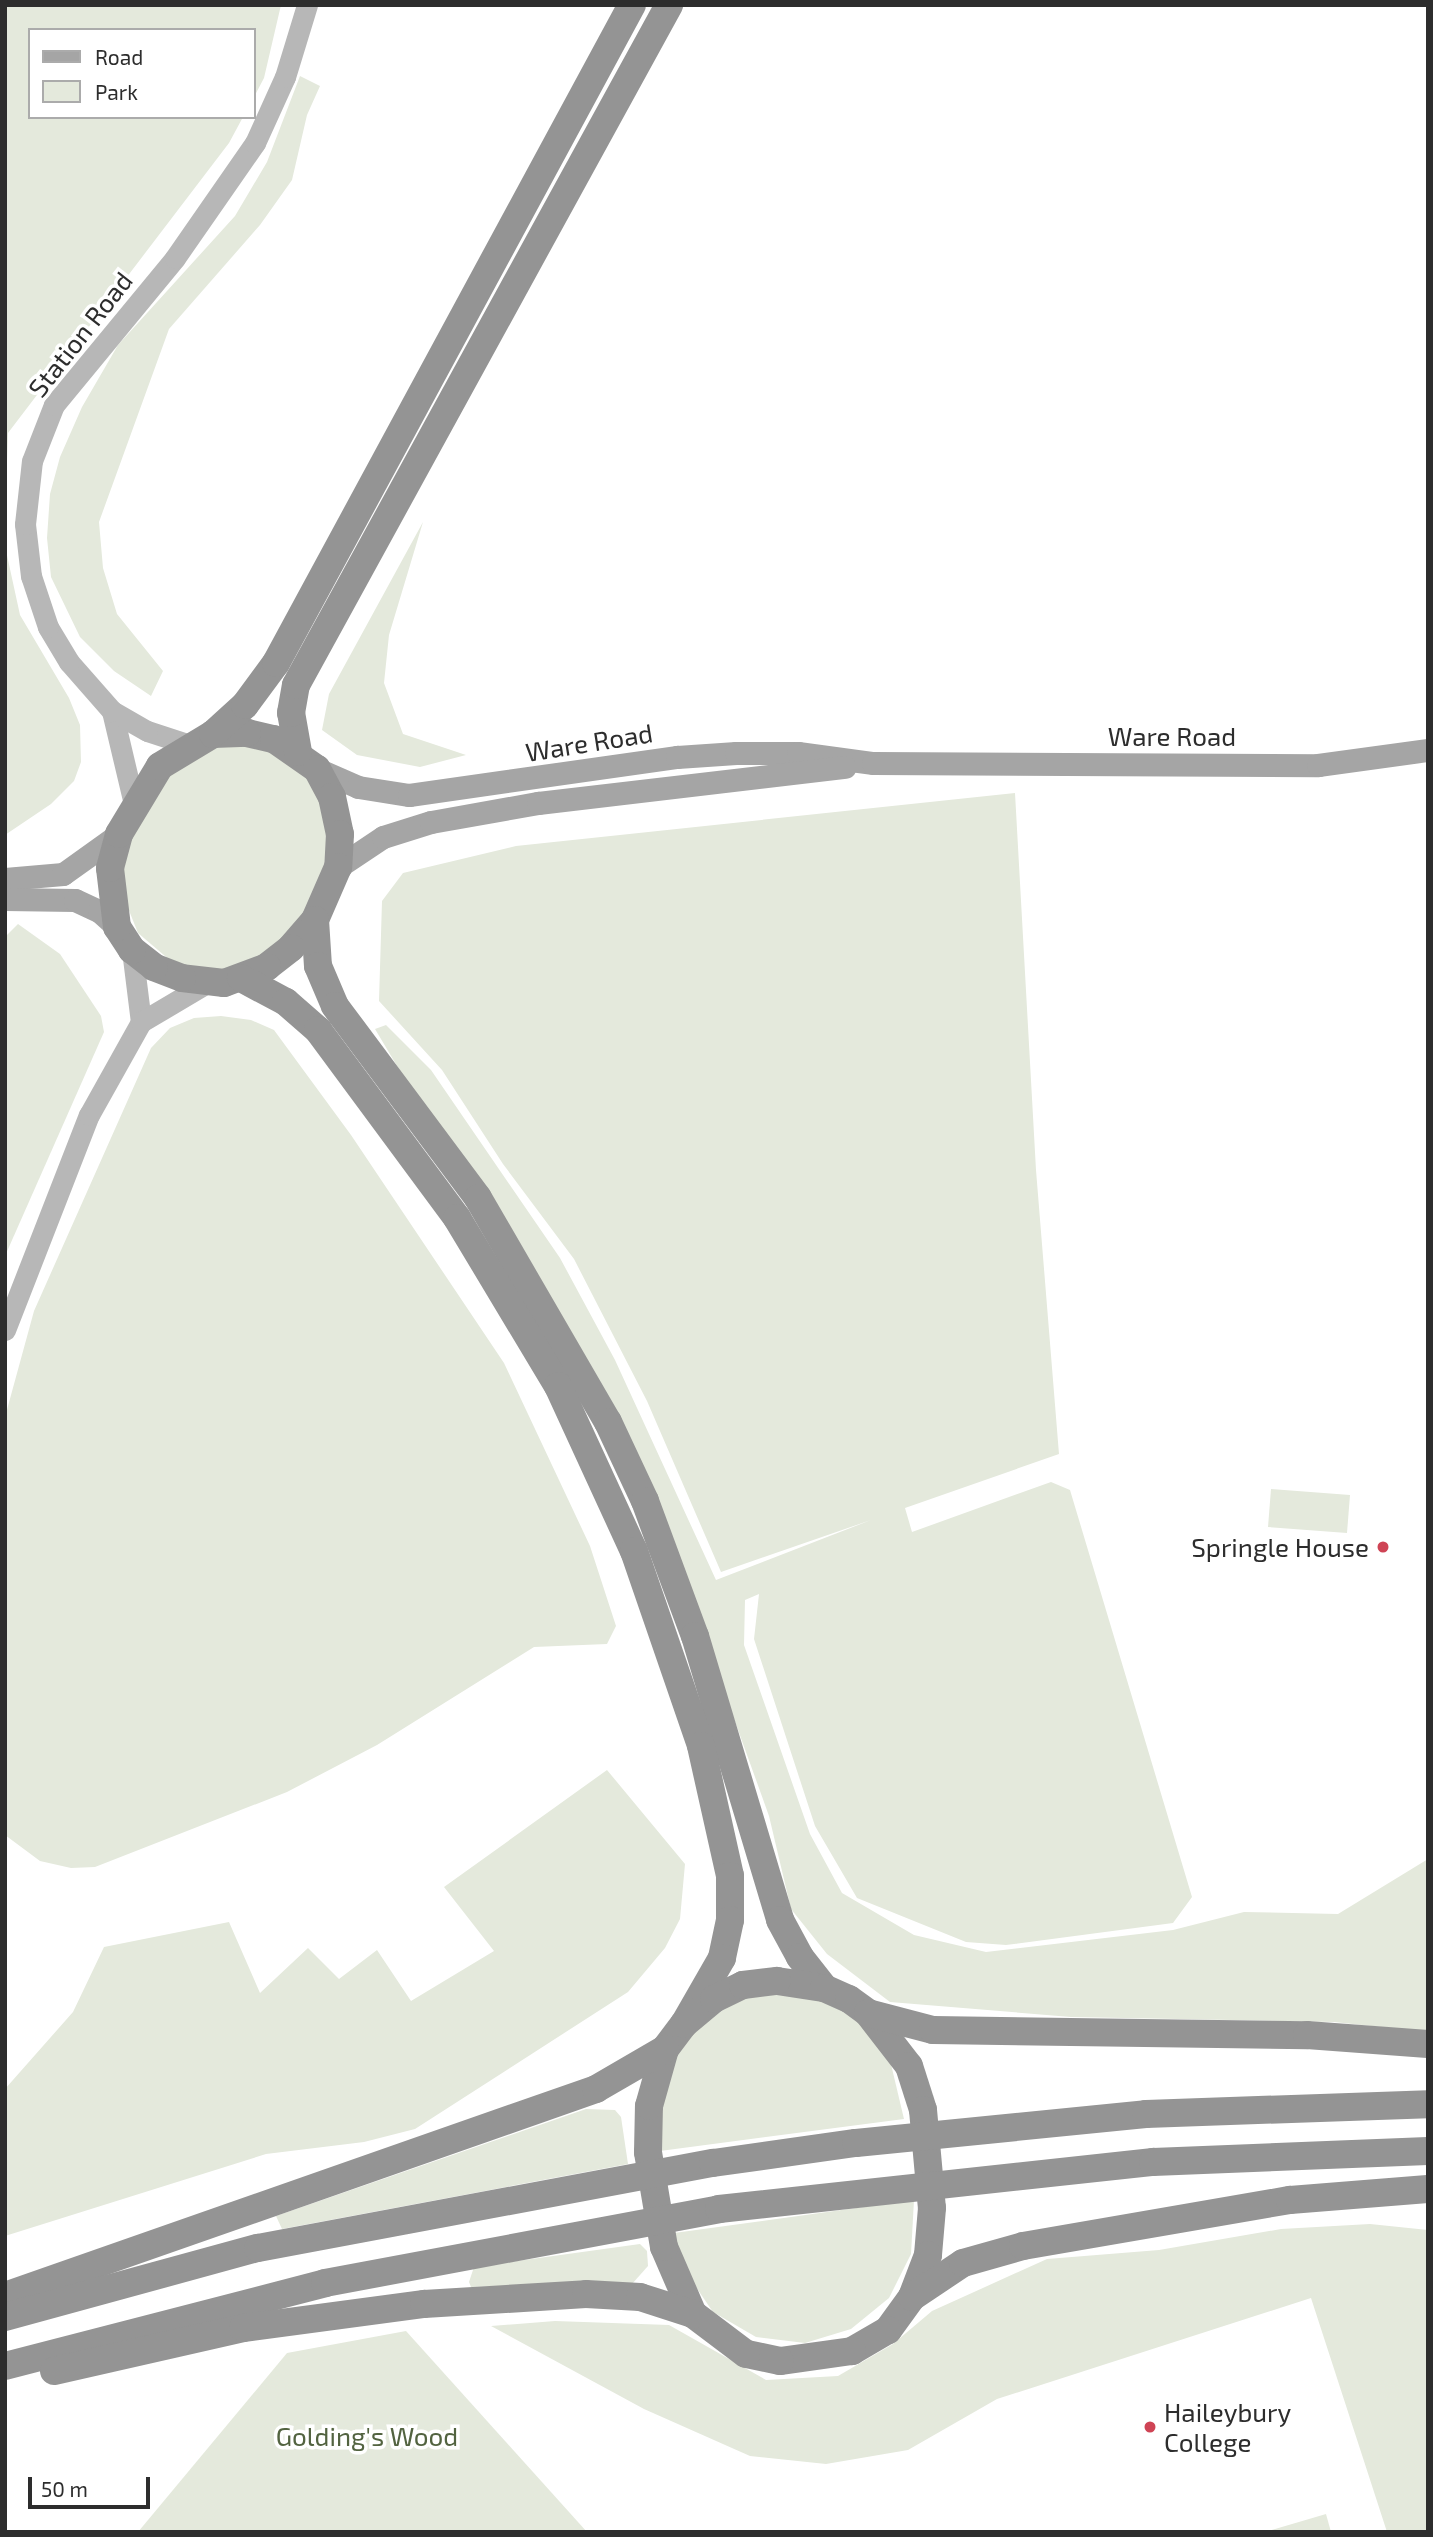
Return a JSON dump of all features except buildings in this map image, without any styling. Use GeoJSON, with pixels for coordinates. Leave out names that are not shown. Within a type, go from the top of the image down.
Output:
{"type":"FeatureCollection","features":[{"type":"Feature","properties":{"kind":"highway"},"geometry":{"type":"LineString","coordinates":[[632,5],[276,663],[245,705],[202,740],[160,766],[134,804],[119,834],[110,868],[117,927],[132,950],[154,967],[207,983],[241,978],[292,948],[315,920],[338,867],[340,834],[332,797],[308,761],[291,713],[296,685],[669,5]]}},
{"type":"Feature","properties":{"kind":"highway"},"geometry":{"type":"LineString","coordinates":[[202,740],[247,733],[308,761]]}},
{"type":"Feature","properties":{"kind":"highway"},"geometry":{"type":"LineString","coordinates":[[315,920],[318,967],[335,1006],[478,1198],[521,1265],[608,1422],[649,1512],[695,1636],[780,1920],[789,1941],[824,1988]]}},
{"type":"Feature","properties":{"kind":"highway"},"geometry":{"type":"LineString","coordinates":[[241,978],[286,1002],[317,1030],[457,1219],[558,1387],[634,1551],[701,1746],[730,1876],[730,1920],[722,1958],[684,2024],[665,2049],[649,2106],[648,2152],[664,2247],[693,2314]]}},
{"type":"Feature","properties":{"kind":"highway"},"geometry":{"type":"LineString","coordinates":[[684,2024],[714,1999],[743,1985],[778,1981],[824,1988],[868,2013],[933,2030],[1307,2035],[1428,2044]]}},
{"type":"Feature","properties":{"kind":"highway"},"geometry":{"type":"LineString","coordinates":[[5,2382],[243,2328],[424,2304],[586,2294],[640,2297],[693,2314],[747,2354],[780,2361],[814,2359],[852,2351],[888,2330],[912,2297],[928,2255],[932,2208],[923,2110],[909,2066],[868,2013]]}},
{"type":"Feature","properties":{"kind":"highway"},"geometry":{"type":"LineString","coordinates":[[5,2296],[596,2089],[665,2049]]}},
{"type":"Feature","properties":{"kind":"highway"},"geometry":{"type":"LineString","coordinates":[[5,2317],[258,2248],[592,2183],[713,2163],[856,2143],[1146,2115],[1428,2104]]}},
{"type":"Feature","properties":{"kind":"highway"},"geometry":{"type":"LineString","coordinates":[[5,2366],[325,2283],[597,2229],[719,2209],[859,2190],[1153,2161],[1428,2151]]}},
{"type":"Feature","properties":{"kind":"highway"},"geometry":{"type":"LineString","coordinates":[[912,2297],[963,2263],[1023,2246],[1290,2200],[1428,2189]]}},
{"type":"Feature","properties":{"kind":"main road","name":"Station Road"},"geometry":{"type":"LineString","coordinates":[[202,740],[147,731],[113,710],[62,650],[48,626],[31,576],[25,524],[32,461],[54,405],[183,248],[255,143],[285,77],[307,5]]}},
{"type":"Feature","properties":{"kind":"main road","name":"Station Road"},"geometry":{"type":"LineString","coordinates":[[113,710],[134,804]]}},
{"type":"Feature","properties":{"kind":"main road","name":"Ware Road"},"geometry":{"type":"LineString","coordinates":[[338,867],[383,837],[431,822],[538,803],[873,763],[1318,765],[1428,750]]}},
{"type":"Feature","properties":{"kind":"main road","name":"Ware Road"},"geometry":{"type":"LineString","coordinates":[[308,761],[358,787],[408,795],[677,757],[798,753],[873,763]]}},
{"type":"Feature","properties":{"kind":"main road"},"geometry":{"type":"LineString","coordinates":[[5,879],[63,874],[119,834]]}},
{"type":"Feature","properties":{"kind":"main road"},"geometry":{"type":"LineString","coordinates":[[5,899],[75,900],[99,911],[117,927]]}},
{"type":"Feature","properties":{"kind":"main road"},"geometry":{"type":"LineString","coordinates":[[132,950],[141,1022]]}},
{"type":"Feature","properties":{"kind":"main road"},"geometry":{"type":"LineString","coordinates":[[5,1330],[89,1115],[141,1022],[207,983]]}},
{"type":"Feature","properties":{"kind":"green space"},"geometry":{"type":"Polygon","coordinates":[[[5,5],[281,5],[264,78],[256,93],[256,28],[28,28],[28,119],[242,119],[229,143],[8,433],[5,521],[5,5]]]}},
{"type":"Feature","properties":{"kind":"green space"},"geometry":{"type":"Polygon","coordinates":[[[300,76],[320,86],[307,115],[292,180],[260,225],[169,329],[99,522],[103,568],[117,614],[163,671],[151,696],[114,671],[80,637],[51,577],[47,538],[50,494],[60,457],[82,407],[118,345],[235,216],[267,162],[300,76]]]}},
{"type":"Feature","properties":{"kind":"green space"},"geometry":{"type":"Polygon","coordinates":[[[423,522],[389,635],[384,683],[403,734],[466,755],[420,767],[357,755],[322,730],[329,694],[423,522]]]}},
{"type":"Feature","properties":{"kind":"green space"},"geometry":{"type":"Polygon","coordinates":[[[5,546],[20,615],[69,698],[80,725],[81,762],[74,781],[51,804],[5,835],[5,546]]]}},
{"type":"Feature","properties":{"kind":"green space"},"geometry":{"type":"Polygon","coordinates":[[[235,744],[265,749],[292,762],[323,797],[331,859],[314,906],[276,951],[217,972],[172,962],[138,933],[122,893],[124,850],[158,784],[206,749],[235,744]]]}},
{"type":"Feature","properties":{"kind":"green space"},"geometry":{"type":"Polygon","coordinates":[[[1015,793],[1036,1170],[1059,1454],[905,1508],[912,1532],[1051,1482],[1070,1490],[1192,1897],[1173,1923],[1006,1945],[966,1942],[857,1898],[815,1826],[754,1639],[759,1594],[745,1600],[744,1645],[810,1834],[842,1893],[914,1935],[986,1952],[1173,1930],[1244,1912],[1338,1914],[1428,1859],[1428,2032],[1334,2022],[1071,2017],[890,2002],[827,1954],[791,1909],[769,1816],[655,1499],[375,1029],[386,1025],[431,1070],[560,1258],[615,1360],[716,1580],[871,1520],[721,1572],[647,1401],[574,1259],[503,1164],[442,1070],[379,1001],[382,901],[403,873],[516,846],[1015,793]]]}},
{"type":"Feature","properties":{"kind":"green space"},"geometry":{"type":"Polygon","coordinates":[[[18,924],[60,954],[101,1016],[104,1032],[5,1256],[5,937],[18,924]]]}},
{"type":"Feature","properties":{"kind":"green space"},"geometry":{"type":"Polygon","coordinates":[[[221,1016],[251,1020],[274,1030],[351,1135],[504,1363],[590,1546],[616,1626],[607,1644],[534,1647],[377,1745],[287,1792],[95,1867],[71,1868],[40,1861],[5,1835],[5,1417],[34,1311],[151,1048],[170,1028],[194,1018],[221,1016]]]}},
{"type":"Feature","properties":{"kind":"green space"},"geometry":{"type":"Polygon","coordinates":[[[1271,1489],[1350,1495],[1347,1533],[1268,1527],[1271,1489]]]}},
{"type":"Feature","properties":{"kind":"green space"},"geometry":{"type":"Polygon","coordinates":[[[607,1770],[685,1864],[680,1919],[665,1948],[628,1992],[415,2129],[364,2142],[266,2154],[5,2236],[5,2089],[73,2012],[104,1947],[229,1922],[260,1993],[308,1948],[339,1979],[377,1950],[411,2001],[494,1951],[444,1887],[607,1770]]]}},
{"type":"Feature","properties":{"kind":"green space"},"geometry":{"type":"Polygon","coordinates":[[[780,1993],[830,2003],[859,2021],[890,2060],[904,2119],[660,2151],[657,2126],[670,2060],[702,2021],[746,1998],[780,1993]]]}},
{"type":"Feature","properties":{"kind":"green space"},"geometry":{"type":"Polygon","coordinates":[[[586,2109],[615,2110],[621,2117],[628,2164],[282,2229],[276,2216],[586,2109]]]}},
{"type":"Feature","properties":{"kind":"green space"},"geometry":{"type":"Polygon","coordinates":[[[914,2200],[911,2254],[889,2298],[851,2329],[805,2343],[756,2337],[713,2312],[685,2271],[674,2233],[914,2200]]]}},
{"type":"Feature","properties":{"kind":"green space"},"geometry":{"type":"Polygon","coordinates":[[[1370,2224],[1428,2230],[1428,2532],[1387,2532],[1311,2298],[997,2399],[908,2450],[826,2464],[750,2456],[644,2409],[491,2326],[555,2321],[669,2325],[766,2380],[838,2376],[893,2344],[932,2311],[1047,2259],[1159,2250],[1281,2229],[1370,2224]]]}},
{"type":"Feature","properties":{"kind":"green space"},"geometry":{"type":"Polygon","coordinates":[[[640,2244],[647,2251],[648,2266],[632,2284],[471,2287],[469,2282],[474,2267],[640,2244]]]}},
{"type":"Feature","properties":{"kind":"green space","name":"Golding's Wood"},"geometry":{"type":"Polygon","coordinates":[[[406,2331],[587,2532],[138,2532],[287,2353],[406,2331]]]}},
{"type":"Feature","properties":{"kind":"green space"},"geometry":{"type":"Polygon","coordinates":[[[1326,2514],[1331,2532],[1265,2532],[1326,2514]]]}},
{"type":"Feature","properties":{"kind":"place","name":"Springle House"},"geometry":{"type":"Point","coordinates":[1383,1547]}},
{"type":"Feature","properties":{"kind":"place","name":"Haileybury College"},"geometry":{"type":"Point","coordinates":[1150,2427]}}]}
